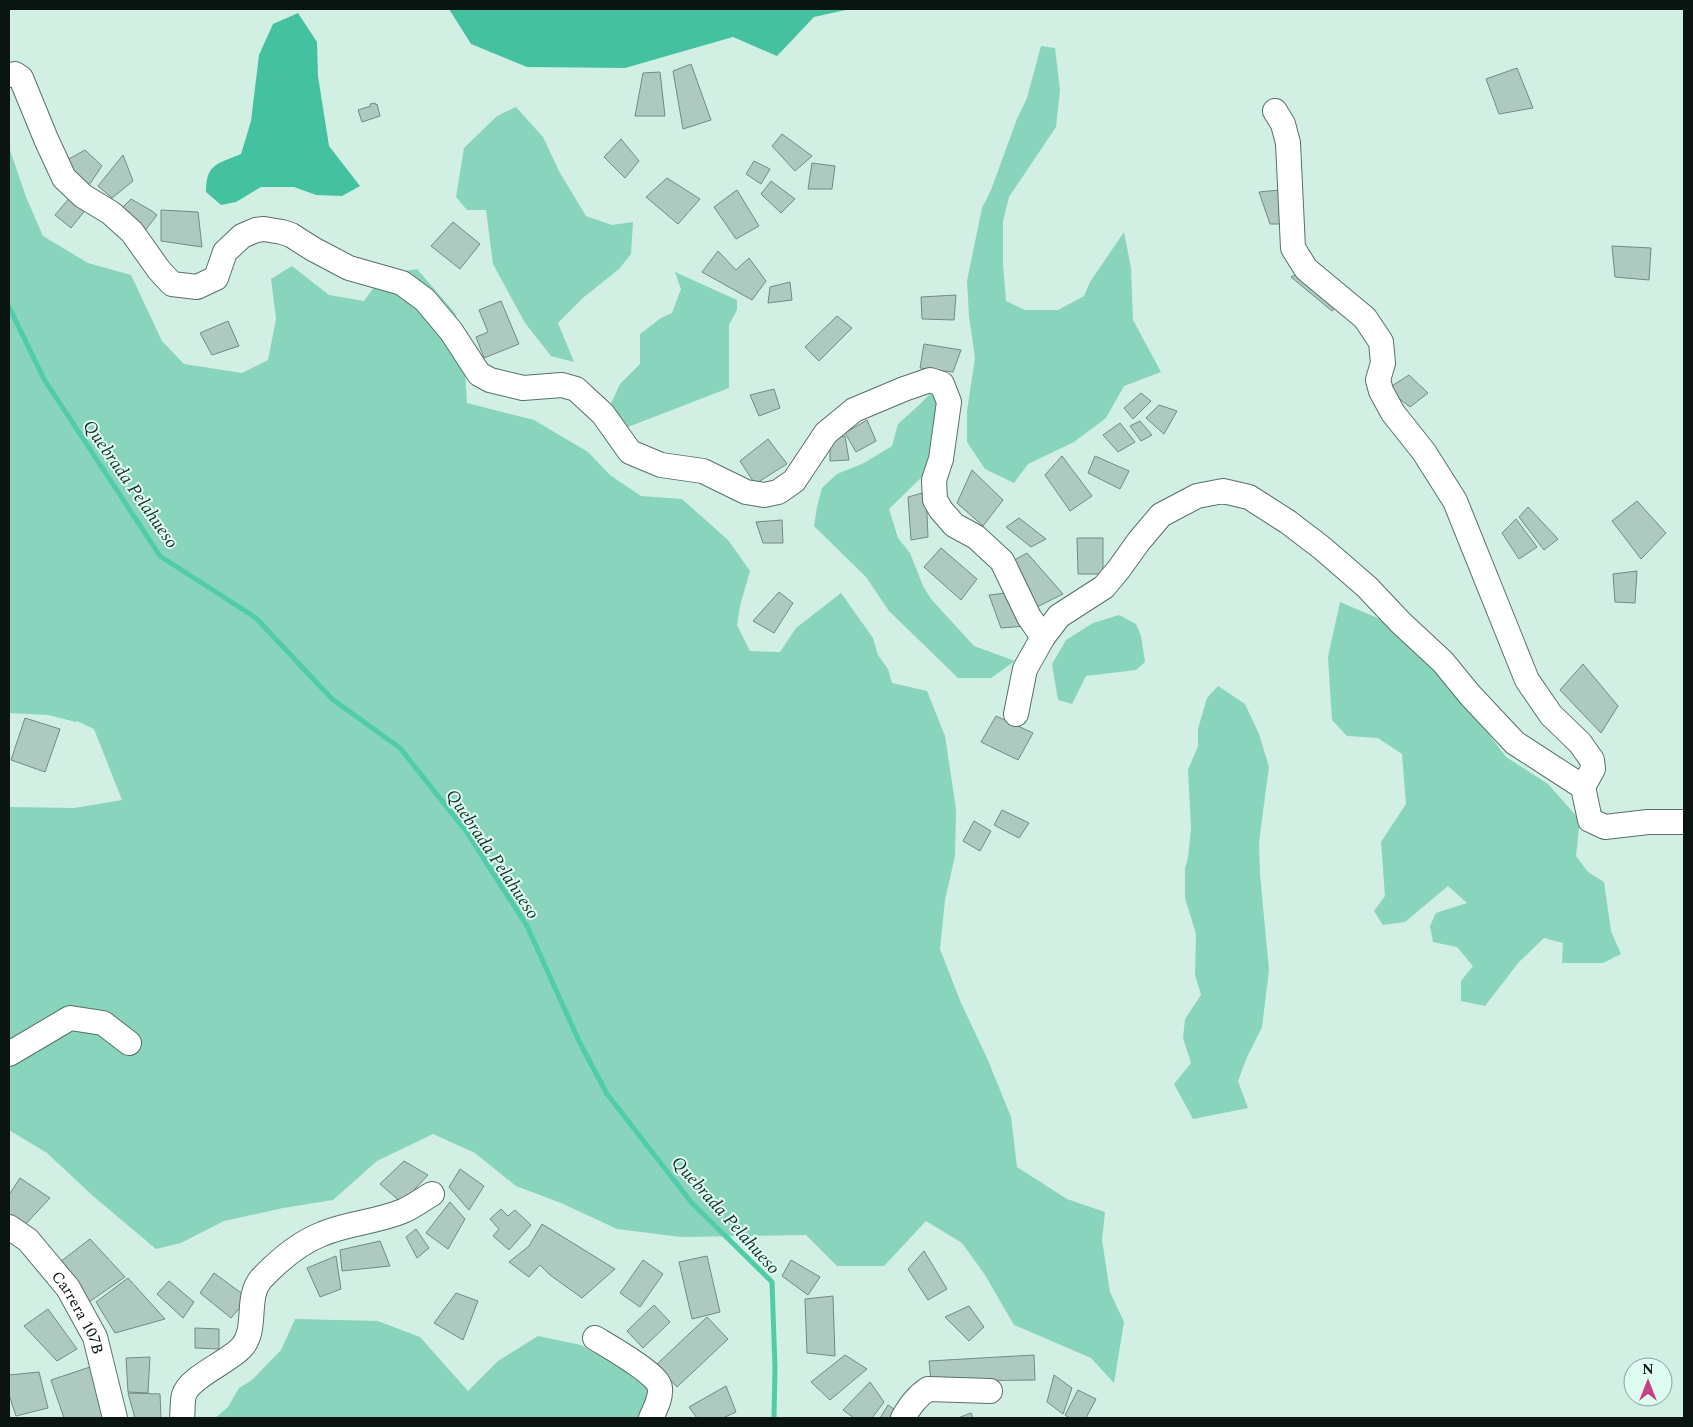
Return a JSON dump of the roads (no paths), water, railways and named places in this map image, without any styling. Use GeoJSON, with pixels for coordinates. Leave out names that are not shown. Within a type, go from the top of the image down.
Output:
{"type":"FeatureCollection","features":[{"type":"Feature","properties":{"kind":"street"},"geometry":{"type":"LineString","coordinates":[[9,75],[15,74],[21,78],[64,178],[83,196],[111,213],[132,232],[159,270],[172,284],[197,287],[216,278],[225,252],[242,236],[256,230],[264,229],[292,235],[313,249],[349,268],[402,283],[425,300],[437,312],[479,374],[490,380],[523,388],[562,385],[576,389],[603,414],[630,452],[661,465],[703,471],[746,492],[764,495],[778,492],[794,481],[826,433],[854,410],[930,380],[942,384],[949,402],[941,459],[934,480],[935,500],[954,525],[976,537],[1002,561],[1030,617],[1043,637]]}},
{"type":"Feature","properties":{"kind":"street"},"geometry":{"type":"LineString","coordinates":[[1275,111],[1283,124],[1288,143],[1293,248],[1306,269],[1365,318],[1381,342],[1383,363],[1378,380],[1381,391],[1393,413],[1424,452],[1455,501],[1527,680],[1551,715],[1580,743],[1592,760],[1593,769],[1583,787],[1590,820],[1605,827],[1648,822],[1684,822]]}},
{"type":"Feature","properties":{"kind":"street"},"geometry":{"type":"LineString","coordinates":[[1016,714],[1025,669],[1043,637],[1059,616],[1104,587],[1161,515],[1197,496],[1223,491],[1249,497],[1288,522],[1367,587],[1400,622],[1443,662],[1470,695],[1516,744],[1583,787]]}},
{"type":"Feature","properties":{"kind":"street"},"geometry":{"type":"LineString","coordinates":[[9,1054],[70,1018],[104,1023],[129,1043]]}},
{"type":"Feature","properties":{"kind":"street"},"geometry":{"type":"LineString","coordinates":[[182,1418],[184,1394],[190,1385],[236,1354],[247,1342],[252,1318],[252,1302],[259,1282],[283,1259],[320,1235],[339,1228],[404,1211],[432,1194]]}},
{"type":"Feature","properties":{"kind":"street","name":"Carrera 107B"},"geometry":{"type":"LineString","coordinates":[[9,1226],[28,1240],[68,1288],[95,1336],[115,1418]]}},
{"type":"Feature","properties":{"kind":"street"},"geometry":{"type":"LineString","coordinates":[[595,1338],[650,1373],[659,1382],[661,1389],[659,1400],[651,1418]]}},
{"type":"Feature","properties":{"kind":"street"},"geometry":{"type":"LineString","coordinates":[[903,1418],[909,1407],[928,1389],[990,1391]]}},
{"type":"Feature","properties":{"kind":"waterway","name":"Quebrada Pelahueso"},"geometry":{"type":"LineString","coordinates":[[9,307],[44,379],[160,556],[256,618],[332,699],[400,748],[466,831],[527,926],[580,1043],[607,1094],[691,1202],[772,1282],[775,1368],[774,1418]]}}]}
